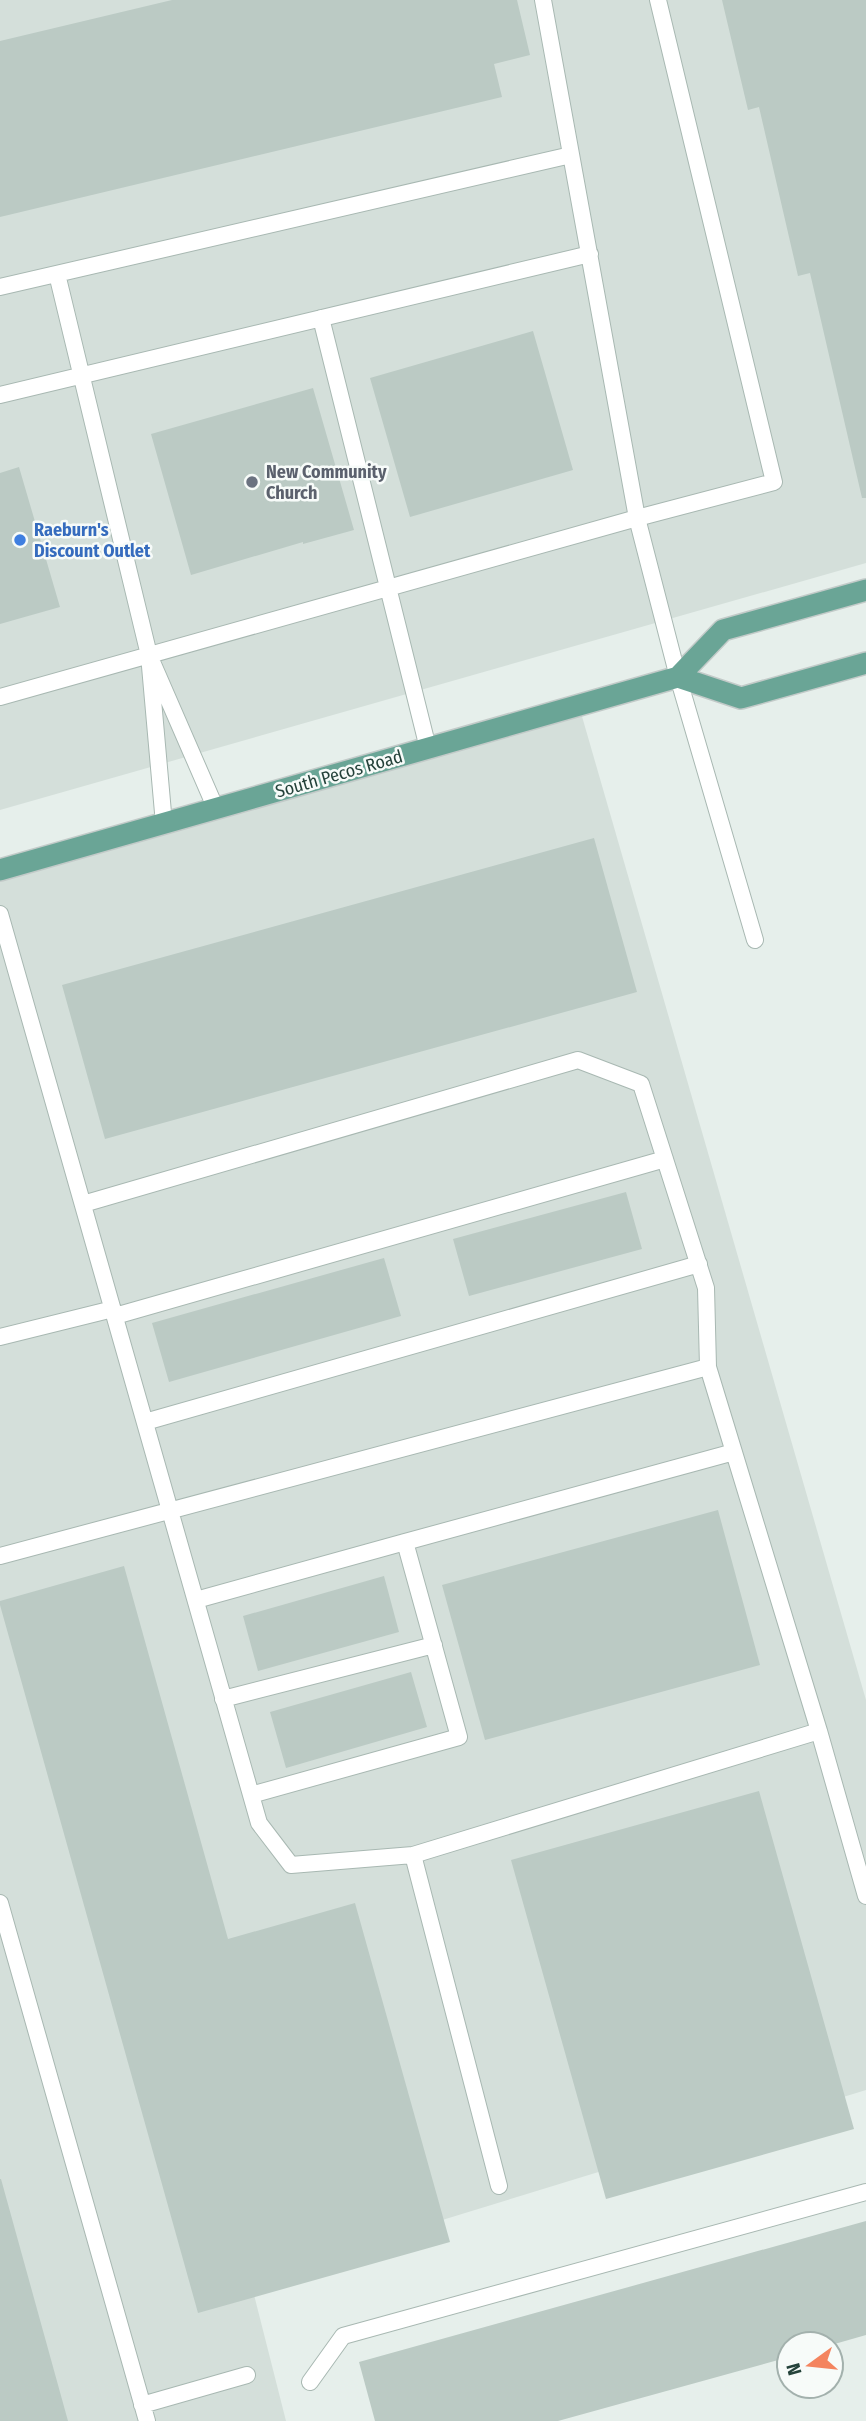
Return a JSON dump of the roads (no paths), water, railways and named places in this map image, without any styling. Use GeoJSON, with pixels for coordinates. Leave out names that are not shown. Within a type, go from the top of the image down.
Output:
{"type":"FeatureCollection","features":[{"type":"Feature","properties":{"kind":"main road"},"geometry":{"type":"LineString","coordinates":[[866,590],[723,630],[678,677],[741,698],[866,663]]}},
{"type":"Feature","properties":{"kind":"main road","name":"South Pecos Road"},"geometry":{"type":"LineString","coordinates":[[0,870],[678,677]]}},
{"type":"Feature","properties":{"kind":"lane"},"geometry":{"type":"LineString","coordinates":[[543,0],[638,518],[678,677],[755,940]]}},
{"type":"Feature","properties":{"kind":"lane"},"geometry":{"type":"LineString","coordinates":[[0,696],[774,482],[658,0]]}},
{"type":"Feature","properties":{"kind":"lane"},"geometry":{"type":"LineString","coordinates":[[0,287],[571,155]]}},
{"type":"Feature","properties":{"kind":"lane"},"geometry":{"type":"LineString","coordinates":[[0,395],[590,254]]}},
{"type":"Feature","properties":{"kind":"lane"},"geometry":{"type":"LineString","coordinates":[[57,274],[149,655],[164,824]]}},
{"type":"Feature","properties":{"kind":"lane"},"geometry":{"type":"LineString","coordinates":[[320,318],[428,748]]}},
{"type":"Feature","properties":{"kind":"lane"},"geometry":{"type":"LineString","coordinates":[[149,655],[216,809]]}},
{"type":"Feature","properties":{"kind":"lane"},"geometry":{"type":"LineString","coordinates":[[0,915],[259,1823],[291,1865],[413,1854],[819,1731]]}},
{"type":"Feature","properties":{"kind":"lane"},"geometry":{"type":"LineString","coordinates":[[83,1204],[578,1060],[642,1084],[706,1287],[708,1367],[819,1731],[866,1896]]}},
{"type":"Feature","properties":{"kind":"lane"},"geometry":{"type":"LineString","coordinates":[[0,1337],[114,1313],[665,1159]]}},
{"type":"Feature","properties":{"kind":"lane"},"geometry":{"type":"LineString","coordinates":[[145,1422],[699,1264]]}},
{"type":"Feature","properties":{"kind":"lane"},"geometry":{"type":"LineString","coordinates":[[0,1556],[708,1367]]}},
{"type":"Feature","properties":{"kind":"lane"},"geometry":{"type":"LineString","coordinates":[[196,1600],[734,1452]]}},
{"type":"Feature","properties":{"kind":"lane"},"geometry":{"type":"LineString","coordinates":[[251,1795],[459,1737],[405,1542]]}},
{"type":"Feature","properties":{"kind":"lane"},"geometry":{"type":"LineString","coordinates":[[223,1699],[434,1645]]}},
{"type":"Feature","properties":{"kind":"lane"},"geometry":{"type":"LineString","coordinates":[[413,1854],[499,2186]]}},
{"type":"Feature","properties":{"kind":"lane"},"geometry":{"type":"LineString","coordinates":[[0,1903],[145,2413],[247,2375]]}},
{"type":"Feature","properties":{"kind":"lane"},"geometry":{"type":"LineString","coordinates":[[310,2382],[343,2336],[866,2192]]}},
{"type":"Feature","properties":{"kind":"place","name":"New Community Church"},"geometry":{"type":"Point","coordinates":[252,482]}},
{"type":"Feature","properties":{"kind":"place","name":"Raeburn's Discount Outlet"},"geometry":{"type":"Point","coordinates":[20,540]}}]}
